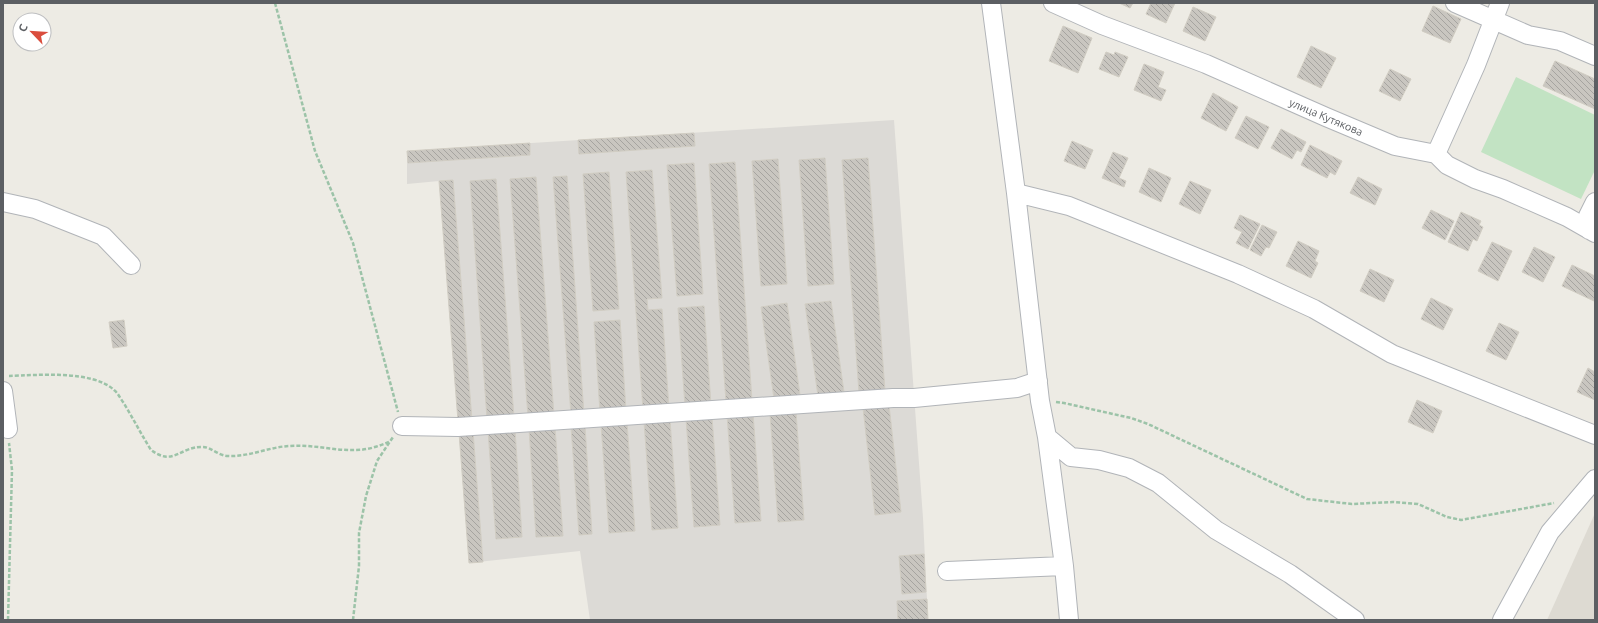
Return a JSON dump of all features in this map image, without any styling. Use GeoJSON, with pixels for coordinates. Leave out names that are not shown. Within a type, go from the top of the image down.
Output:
{"type":"FeatureCollection","features":[{"type":"Feature","properties":{"kind":"street"},"geometry":{"type":"LineString","coordinates":[[991,3],[1016,193],[1040,401],[1047,437],[1070,620]]}},
{"type":"Feature","properties":{"kind":"street","name":"улица Кутякова"},"geometry":{"type":"LineString","coordinates":[[1053,3],[1102,25],[1206,64],[1395,146],[1436,154]]}},
{"type":"Feature","properties":{"kind":"street"},"geometry":{"type":"LineString","coordinates":[[1455,3],[1528,35],[1560,41],[1595,56]]}},
{"type":"Feature","properties":{"kind":"street"},"geometry":{"type":"LineString","coordinates":[[1500,3],[1476,65],[1436,154],[1447,166],[1567,217],[1592,231]]}},
{"type":"Feature","properties":{"kind":"street"},"geometry":{"type":"LineString","coordinates":[[1016,193],[1069,206],[1238,274],[1314,309],[1392,354],[1595,435]]}},
{"type":"Feature","properties":{"kind":"street"},"geometry":{"type":"LineString","coordinates":[[3,202],[35,209],[103,236],[131,265]]}},
{"type":"Feature","properties":{"kind":"street"},"geometry":{"type":"LineString","coordinates":[[1592,231],[1588,216],[1595,202]]}},
{"type":"Feature","properties":{"kind":"street"},"geometry":{"type":"LineString","coordinates":[[402,426],[458,427],[893,398],[914,398],[1017,388],[1038,382]]}},
{"type":"Feature","properties":{"kind":"street"},"geometry":{"type":"LineString","coordinates":[[3,391],[8,429]]}},
{"type":"Feature","properties":{"kind":"street"},"geometry":{"type":"LineString","coordinates":[[1047,437],[1071,457],[1099,460],[1129,468],[1158,483],[1216,530],[1290,574],[1355,620]]}},
{"type":"Feature","properties":{"kind":"street"},"geometry":{"type":"LineString","coordinates":[[1502,620],[1550,532],[1595,479]]}},
{"type":"Feature","properties":{"kind":"street"},"geometry":{"type":"LineString","coordinates":[[947,571],[1064,566]]}},
{"type":"Feature","properties":{"kind":"path"},"geometry":{"type":"LineString","coordinates":[[275,3],[315,151],[353,243],[402,426],[377,462],[366,496],[359,533],[359,566],[353,620]]}},
{"type":"Feature","properties":{"kind":"path"},"geometry":{"type":"LineString","coordinates":[[3,376],[46,374],[84,377],[104,383],[115,390],[151,450],[160,456],[169,457],[194,447],[204,447],[228,456],[303,445],[356,450],[377,447],[390,442]]}},
{"type":"Feature","properties":{"kind":"path"},"geometry":{"type":"LineString","coordinates":[[1040,401],[1064,403],[1131,418],[1148,424],[1307,499],[1352,504],[1393,502],[1418,504],[1447,517],[1461,520],[1578,498]]}},
{"type":"Feature","properties":{"kind":"path"},"geometry":{"type":"LineString","coordinates":[[8,429],[12,470],[8,620]]}},
{"type":"Feature","properties":{"kind":"shaded area"},"geometry":{"type":"Polygon","coordinates":[[[894,120],[923,518],[928,620],[590,620],[580,551],[469,563],[439,181],[407,184],[407,151],[894,120]]]}},
{"type":"Feature","properties":{"kind":"shaded area"},"geometry":{"type":"Polygon","coordinates":[[[1595,513],[1595,620],[1547,620],[1595,513]]]}},
{"type":"Feature","properties":{"kind":"green space"},"geometry":{"type":"Polygon","coordinates":[[[1516,77],[1595,115],[1595,170],[1581,199],[1481,152],[1516,77]]]}},
{"type":"Feature","properties":{"kind":"building"},"geometry":{"type":"Polygon","coordinates":[[[1119,3],[1133,3],[1130,8],[1119,3]]]}},
{"type":"Feature","properties":{"kind":"building"},"geometry":{"type":"Polygon","coordinates":[[[1151,3],[1175,3],[1166,23],[1146,14],[1151,3]]]}},
{"type":"Feature","properties":{"kind":"building"},"geometry":{"type":"Polygon","coordinates":[[[1433,6],[1461,19],[1450,43],[1422,31],[1433,6]]]}},
{"type":"Feature","properties":{"kind":"building"},"geometry":{"type":"Polygon","coordinates":[[[1193,7],[1216,17],[1205,41],[1183,31],[1193,7]]]}},
{"type":"Feature","properties":{"kind":"building"},"geometry":{"type":"Polygon","coordinates":[[[1063,26],[1092,38],[1078,73],[1049,61],[1063,26]]]}},
{"type":"Feature","properties":{"kind":"building"},"geometry":{"type":"Polygon","coordinates":[[[1311,46],[1336,58],[1321,88],[1297,77],[1311,46]]]}},
{"type":"Feature","properties":{"kind":"building"},"geometry":{"type":"Polygon","coordinates":[[[1106,52],[1114,55],[1115,52],[1128,57],[1119,77],[1099,69],[1106,52]]]}},
{"type":"Feature","properties":{"kind":"building"},"geometry":{"type":"Polygon","coordinates":[[[1555,61],[1595,79],[1595,109],[1543,86],[1555,61]]]}},
{"type":"Feature","properties":{"kind":"building"},"geometry":{"type":"Polygon","coordinates":[[[1144,64],[1164,72],[1158,87],[1166,90],[1161,101],[1134,90],[1144,64]]]}},
{"type":"Feature","properties":{"kind":"building"},"geometry":{"type":"Polygon","coordinates":[[[1390,69],[1411,79],[1400,101],[1379,91],[1390,69]]]}},
{"type":"Feature","properties":{"kind":"building"},"geometry":{"type":"Polygon","coordinates":[[[1213,93],[1238,107],[1226,131],[1201,118],[1213,93]]]}},
{"type":"Feature","properties":{"kind":"building"},"geometry":{"type":"Polygon","coordinates":[[[1246,116],[1269,127],[1258,149],[1235,138],[1246,116]]]}},
{"type":"Feature","properties":{"kind":"building"},"geometry":{"type":"Polygon","coordinates":[[[1281,129],[1306,142],[1301,152],[1297,150],[1292,159],[1271,148],[1281,129]]]}},
{"type":"Feature","properties":{"kind":"building"},"geometry":{"type":"Polygon","coordinates":[[[694,133],[695,146],[579,154],[578,140],[694,133]]]}},
{"type":"Feature","properties":{"kind":"building"},"geometry":{"type":"Polygon","coordinates":[[[1072,141],[1093,150],[1085,169],[1064,161],[1072,141]]]}},
{"type":"Feature","properties":{"kind":"building"},"geometry":{"type":"Polygon","coordinates":[[[530,143],[530,155],[408,163],[407,151],[530,143]]]}},
{"type":"Feature","properties":{"kind":"building"},"geometry":{"type":"Polygon","coordinates":[[[1310,145],[1342,161],[1335,175],[1330,172],[1327,178],[1301,165],[1310,145]]]}},
{"type":"Feature","properties":{"kind":"building"},"geometry":{"type":"Polygon","coordinates":[[[1113,152],[1128,158],[1119,178],[1126,181],[1124,187],[1102,178],[1113,152]]]}},
{"type":"Feature","properties":{"kind":"building"},"geometry":{"type":"Polygon","coordinates":[[[825,158],[834,284],[808,286],[799,160],[825,158]]]}},
{"type":"Feature","properties":{"kind":"building"},"geometry":{"type":"Polygon","coordinates":[[[868,158],[885,391],[859,393],[842,160],[868,158]]]}},
{"type":"Feature","properties":{"kind":"building"},"geometry":{"type":"Polygon","coordinates":[[[778,159],[787,284],[761,286],[752,161],[778,159]]]}},
{"type":"Feature","properties":{"kind":"building"},"geometry":{"type":"Polygon","coordinates":[[[735,162],[752,400],[726,402],[709,164],[735,162]]]}},
{"type":"Feature","properties":{"kind":"building"},"geometry":{"type":"Polygon","coordinates":[[[694,163],[703,294],[677,296],[667,165],[694,163]]]}},
{"type":"Feature","properties":{"kind":"building"},"geometry":{"type":"Polygon","coordinates":[[[1149,168],[1171,178],[1161,202],[1139,192],[1149,168]]]}},
{"type":"Feature","properties":{"kind":"building"},"geometry":{"type":"Polygon","coordinates":[[[652,170],[662,298],[647,299],[648,310],[662,309],[669,408],[643,410],[626,172],[652,170]]]}},
{"type":"Feature","properties":{"kind":"building"},"geometry":{"type":"Polygon","coordinates":[[[609,172],[619,309],[593,311],[583,174],[609,172]]]}},
{"type":"Feature","properties":{"kind":"building"},"geometry":{"type":"Polygon","coordinates":[[[567,176],[584,414],[571,415],[553,177],[567,176]]]}},
{"type":"Feature","properties":{"kind":"building"},"geometry":{"type":"Polygon","coordinates":[[[536,177],[554,415],[528,417],[510,179],[536,177]]]}},
{"type":"Feature","properties":{"kind":"building"},"geometry":{"type":"Polygon","coordinates":[[[1358,177],[1382,189],[1375,205],[1350,193],[1358,177]]]}},
{"type":"Feature","properties":{"kind":"building"},"geometry":{"type":"Polygon","coordinates":[[[496,179],[514,417],[487,419],[470,181],[496,179]]]}},
{"type":"Feature","properties":{"kind":"building"},"geometry":{"type":"Polygon","coordinates":[[[453,180],[472,420],[458,421],[439,181],[453,180]]]}},
{"type":"Feature","properties":{"kind":"building"},"geometry":{"type":"Polygon","coordinates":[[[1190,181],[1211,190],[1200,214],[1179,204],[1190,181]]]}},
{"type":"Feature","properties":{"kind":"building"},"geometry":{"type":"Polygon","coordinates":[[[1431,210],[1454,221],[1445,240],[1422,228],[1431,210]]]}},
{"type":"Feature","properties":{"kind":"building"},"geometry":{"type":"Polygon","coordinates":[[[1461,212],[1481,221],[1479,225],[1483,227],[1477,241],[1473,239],[1468,251],[1448,242],[1461,212]]]}},
{"type":"Feature","properties":{"kind":"building"},"geometry":{"type":"Polygon","coordinates":[[[1240,215],[1260,224],[1248,249],[1236,243],[1242,232],[1234,228],[1240,215]]]}},
{"type":"Feature","properties":{"kind":"building"},"geometry":{"type":"Polygon","coordinates":[[[1262,225],[1277,232],[1269,248],[1266,247],[1261,256],[1250,250],[1262,225]]]}},
{"type":"Feature","properties":{"kind":"building"},"geometry":{"type":"Polygon","coordinates":[[[1298,241],[1319,251],[1315,261],[1318,263],[1311,278],[1286,266],[1298,241]]]}},
{"type":"Feature","properties":{"kind":"building"},"geometry":{"type":"Polygon","coordinates":[[[1492,242],[1512,251],[1498,281],[1478,271],[1492,242]]]}},
{"type":"Feature","properties":{"kind":"building"},"geometry":{"type":"Polygon","coordinates":[[[1534,247],[1555,257],[1543,282],[1522,272],[1534,247]]]}},
{"type":"Feature","properties":{"kind":"building"},"geometry":{"type":"Polygon","coordinates":[[[1572,265],[1595,276],[1594,301],[1562,286],[1572,265]]]}},
{"type":"Feature","properties":{"kind":"building"},"geometry":{"type":"Polygon","coordinates":[[[1370,269],[1394,280],[1384,302],[1360,291],[1370,269]]]}},
{"type":"Feature","properties":{"kind":"building"},"geometry":{"type":"Polygon","coordinates":[[[1431,298],[1453,309],[1443,330],[1421,319],[1431,298]]]}},
{"type":"Feature","properties":{"kind":"building"},"geometry":{"type":"Polygon","coordinates":[[[831,301],[844,392],[818,396],[805,304],[831,301]]]}},
{"type":"Feature","properties":{"kind":"building"},"geometry":{"type":"Polygon","coordinates":[[[787,303],[800,395],[774,399],[761,307],[787,303]]]}},
{"type":"Feature","properties":{"kind":"building"},"geometry":{"type":"Polygon","coordinates":[[[704,306],[711,405],[685,406],[678,308],[704,306]]]}},
{"type":"Feature","properties":{"kind":"building"},"geometry":{"type":"Polygon","coordinates":[[[124,320],[127,346],[113,348],[109,322],[124,320]]]}},
{"type":"Feature","properties":{"kind":"building"},"geometry":{"type":"Polygon","coordinates":[[[620,320],[626,411],[600,412],[594,322],[620,320]]]}},
{"type":"Feature","properties":{"kind":"building"},"geometry":{"type":"Polygon","coordinates":[[[1499,323],[1519,332],[1506,360],[1486,351],[1499,323]]]}},
{"type":"Feature","properties":{"kind":"building"},"geometry":{"type":"Polygon","coordinates":[[[1588,368],[1595,372],[1595,400],[1577,392],[1588,368]]]}},
{"type":"Feature","properties":{"kind":"building"},"geometry":{"type":"Polygon","coordinates":[[[1417,400],[1442,411],[1433,433],[1408,422],[1417,400]]]}},
{"type":"Feature","properties":{"kind":"building"},"geometry":{"type":"Polygon","coordinates":[[[889,405],[901,512],[875,515],[863,408],[889,405]]]}},
{"type":"Feature","properties":{"kind":"building"},"geometry":{"type":"Polygon","coordinates":[[[796,412],[804,520],[778,522],[770,414],[796,412]]]}},
{"type":"Feature","properties":{"kind":"building"},"geometry":{"type":"Polygon","coordinates":[[[753,413],[761,521],[735,523],[727,415],[753,413]]]}},
{"type":"Feature","properties":{"kind":"building"},"geometry":{"type":"Polygon","coordinates":[[[712,417],[720,525],[694,527],[686,419],[712,417]]]}},
{"type":"Feature","properties":{"kind":"building"},"geometry":{"type":"Polygon","coordinates":[[[670,420],[678,528],[652,530],[644,422],[670,420]]]}},
{"type":"Feature","properties":{"kind":"building"},"geometry":{"type":"Polygon","coordinates":[[[627,423],[635,531],[609,533],[601,425],[627,423]]]}},
{"type":"Feature","properties":{"kind":"building"},"geometry":{"type":"Polygon","coordinates":[[[585,426],[592,534],[579,535],[571,427],[585,426]]]}},
{"type":"Feature","properties":{"kind":"building"},"geometry":{"type":"Polygon","coordinates":[[[555,427],[563,536],[536,537],[529,429],[555,427]]]}},
{"type":"Feature","properties":{"kind":"building"},"geometry":{"type":"Polygon","coordinates":[[[515,429],[522,537],[496,539],[488,431],[515,429]]]}},
{"type":"Feature","properties":{"kind":"building"},"geometry":{"type":"Polygon","coordinates":[[[473,431],[483,562],[469,563],[459,433],[473,431]]]}},
{"type":"Feature","properties":{"kind":"building"},"geometry":{"type":"Polygon","coordinates":[[[924,554],[926,592],[902,594],[899,556],[924,554]]]}},
{"type":"Feature","properties":{"kind":"building"},"geometry":{"type":"Polygon","coordinates":[[[927,599],[928,620],[898,620],[897,601],[927,599]]]}}]}
